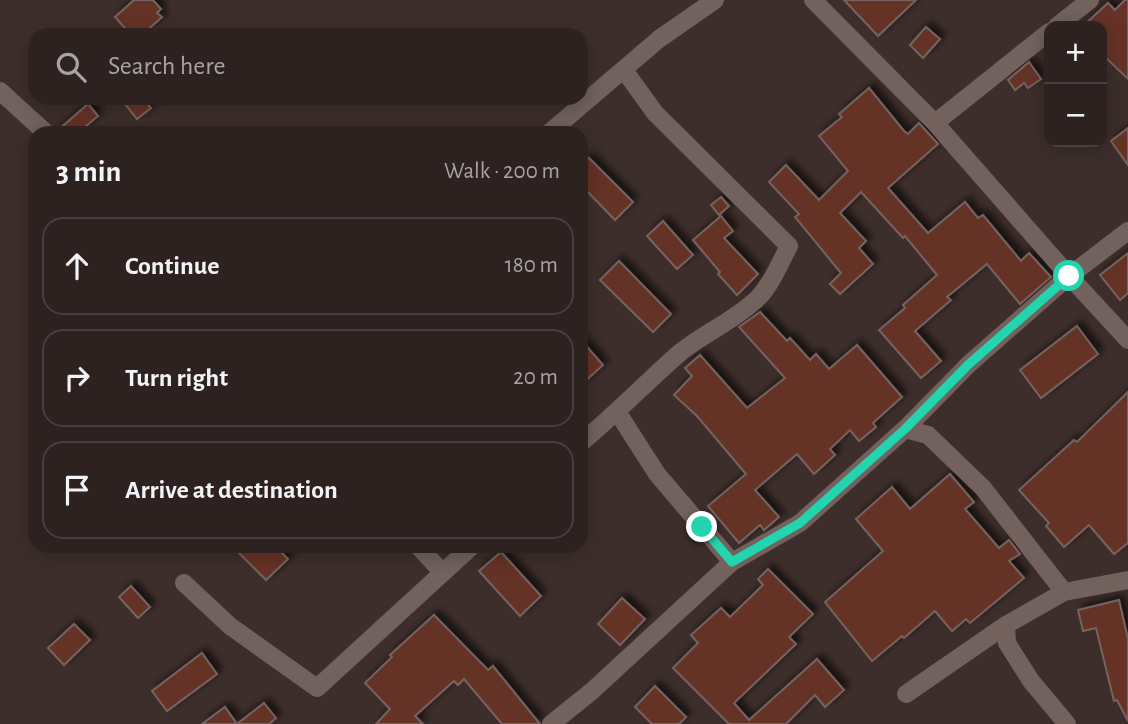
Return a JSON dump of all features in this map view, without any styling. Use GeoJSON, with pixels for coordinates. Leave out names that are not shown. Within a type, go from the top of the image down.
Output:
{"type":"FeatureCollection","features":[{"type":"Feature","properties":{"kind":"street"},"geometry":{"type":"LineString","coordinates":[[588,101],[659,39],[715,0]]}},
{"type":"Feature","properties":{"kind":"street"},"geometry":{"type":"LineString","coordinates":[[813,0],[935,122],[1128,340]]}},
{"type":"Feature","properties":{"kind":"street"},"geometry":{"type":"LineString","coordinates":[[1063,21],[1090,0]]}},
{"type":"Feature","properties":{"kind":"street"},"geometry":{"type":"LineString","coordinates":[[935,122],[1044,36]]}},
{"type":"Feature","properties":{"kind":"street"},"geometry":{"type":"LineString","coordinates":[[588,437],[618,413],[678,354],[737,315],[760,296],[789,246],[654,113],[624,71]]}},
{"type":"Feature","properties":{"kind":"street"},"geometry":{"type":"LineString","coordinates":[[0,91],[38,126]]}},
{"type":"Feature","properties":{"kind":"street"},"geometry":{"type":"LineString","coordinates":[[557,126],[583,105]]}},
{"type":"Feature","properties":{"kind":"street"},"geometry":{"type":"LineString","coordinates":[[551,724],[592,691],[732,562],[800,523],[905,429],[969,364],[1069,276],[1128,231]]}},
{"type":"Feature","properties":{"kind":"street"},"geometry":{"type":"LineString","coordinates":[[928,435],[929,406]]}},
{"type":"Feature","properties":{"kind":"street"},"geometry":{"type":"LineString","coordinates":[[618,413],[657,474],[732,562]]}},
{"type":"Feature","properties":{"kind":"street"},"geometry":{"type":"LineString","coordinates":[[905,429],[928,435],[983,488],[1063,592]]}},
{"type":"Feature","properties":{"kind":"street"},"geometry":{"type":"LineString","coordinates":[[424,553],[442,572]]}},
{"type":"Feature","properties":{"kind":"street"},"geometry":{"type":"LineString","coordinates":[[184,583],[230,626],[317,688],[463,553]]}},
{"type":"Feature","properties":{"kind":"street"},"geometry":{"type":"LineString","coordinates":[[906,694],[1006,625],[1063,592],[1128,580]]}},
{"type":"Feature","properties":{"kind":"street"},"geometry":{"type":"LineString","coordinates":[[1006,625],[1007,643],[1031,681],[1068,724]]}},
{"type":"Feature","properties":{"kind":"building"},"geometry":{"type":"Polygon","coordinates":[[[134,0],[153,0],[161,9],[157,13],[162,17],[150,28],[125,28],[115,17],[134,0]]]}},
{"type":"Feature","properties":{"kind":"building"},"geometry":{"type":"Polygon","coordinates":[[[844,0],[916,0],[878,36],[844,0]]]}},
{"type":"Feature","properties":{"kind":"building"},"geometry":{"type":"Polygon","coordinates":[[[1128,0],[1128,79],[1107,59],[1107,21],[1088,21],[1108,3],[1115,10],[1128,0]]]}},
{"type":"Feature","properties":{"kind":"building"},"geometry":{"type":"Polygon","coordinates":[[[926,27],[940,39],[923,58],[910,45],[926,27]]]}},
{"type":"Feature","properties":{"kind":"building"},"geometry":{"type":"Polygon","coordinates":[[[1029,62],[1041,79],[1028,88],[1024,83],[1015,90],[1008,80],[1029,62]]]}},
{"type":"Feature","properties":{"kind":"building"},"geometry":{"type":"Polygon","coordinates":[[[869,88],[904,131],[908,134],[919,123],[938,144],[888,188],[928,233],[965,202],[978,218],[983,215],[1021,261],[1029,253],[1051,277],[1020,304],[987,264],[947,297],[951,300],[915,331],[941,361],[921,378],[879,330],[937,275],[905,236],[903,238],[861,192],[840,213],[866,241],[859,248],[873,264],[840,294],[830,284],[841,273],[795,217],[799,214],[769,182],[786,165],[819,200],[848,171],[819,136],[842,117],[839,114],[869,88]]]}},
{"type":"Feature","properties":{"kind":"building"},"geometry":{"type":"Polygon","coordinates":[[[87,105],[98,116],[86,126],[63,126],[87,105]]]}},
{"type":"Feature","properties":{"kind":"building"},"geometry":{"type":"Polygon","coordinates":[[[126,105],[148,105],[151,108],[137,119],[126,105]]]}},
{"type":"Feature","properties":{"kind":"building"},"geometry":{"type":"Polygon","coordinates":[[[1128,128],[1128,165],[1111,141],[1128,128]]]}},
{"type":"Feature","properties":{"kind":"building"},"geometry":{"type":"Polygon","coordinates":[[[588,159],[633,202],[615,220],[588,192],[588,159]]]}},
{"type":"Feature","properties":{"kind":"building"},"geometry":{"type":"Polygon","coordinates":[[[721,197],[729,206],[719,215],[711,205],[721,197]]]}},
{"type":"Feature","properties":{"kind":"building"},"geometry":{"type":"Polygon","coordinates":[[[721,216],[733,231],[724,238],[758,274],[737,295],[693,240],[721,216]]]}},
{"type":"Feature","properties":{"kind":"building"},"geometry":{"type":"Polygon","coordinates":[[[663,221],[693,255],[677,269],[647,236],[663,221]]]}},
{"type":"Feature","properties":{"kind":"building"},"geometry":{"type":"Polygon","coordinates":[[[1128,253],[1128,293],[1120,300],[1100,275],[1128,253]]]}},
{"type":"Feature","properties":{"kind":"building"},"geometry":{"type":"Polygon","coordinates":[[[619,261],[671,314],[653,332],[600,280],[619,261]]]}},
{"type":"Feature","properties":{"kind":"building"},"geometry":{"type":"Polygon","coordinates":[[[760,312],[787,341],[790,338],[810,360],[816,354],[829,369],[857,345],[902,397],[873,423],[876,427],[859,441],[850,430],[830,449],[835,455],[814,474],[797,454],[755,490],[779,517],[764,530],[760,525],[739,543],[708,506],[746,474],[697,416],[674,395],[692,376],[685,368],[700,355],[747,408],[785,378],[739,327],[760,312]]]}},
{"type":"Feature","properties":{"kind":"building"},"geometry":{"type":"Polygon","coordinates":[[[1077,326],[1098,354],[1041,398],[1020,370],[1077,326]]]}},
{"type":"Feature","properties":{"kind":"building"},"geometry":{"type":"Polygon","coordinates":[[[588,348],[603,365],[588,379],[588,348]]]}},
{"type":"Feature","properties":{"kind":"building"},"geometry":{"type":"Polygon","coordinates":[[[1128,392],[1128,543],[1114,554],[1089,525],[1064,547],[1046,526],[1049,523],[1019,490],[1074,440],[1077,442],[1128,392]]]}},
{"type":"Feature","properties":{"kind":"building"},"geometry":{"type":"Polygon","coordinates":[[[950,474],[974,502],[965,509],[999,548],[1009,540],[1020,554],[1009,561],[1024,578],[970,623],[966,619],[952,631],[935,611],[872,661],[825,602],[883,551],[856,519],[892,487],[910,509],[950,474]]]}},
{"type":"Feature","properties":{"kind":"building"},"geometry":{"type":"Polygon","coordinates":[[[239,553],[282,553],[288,559],[266,580],[239,553]]]}},
{"type":"Feature","properties":{"kind":"building"},"geometry":{"type":"Polygon","coordinates":[[[502,553],[541,596],[520,616],[479,571],[502,553]]]}},
{"type":"Feature","properties":{"kind":"building"},"geometry":{"type":"Polygon","coordinates":[[[768,569],[813,614],[789,637],[796,644],[734,703],[749,720],[817,659],[844,690],[825,707],[815,695],[786,724],[729,724],[673,668],[698,643],[691,635],[721,608],[730,617],[763,585],[758,579],[768,569]]]}},
{"type":"Feature","properties":{"kind":"building"},"geometry":{"type":"Polygon","coordinates":[[[131,586],[150,607],[138,618],[119,597],[131,586]]]}},
{"type":"Feature","properties":{"kind":"building"},"geometry":{"type":"Polygon","coordinates":[[[622,598],[645,619],[620,645],[598,624],[622,598]]]}},
{"type":"Feature","properties":{"kind":"building"},"geometry":{"type":"Polygon","coordinates":[[[1119,600],[1128,639],[1128,721],[1117,700],[1114,701],[1096,628],[1083,631],[1078,610],[1119,600]]]}},
{"type":"Feature","properties":{"kind":"building"},"geometry":{"type":"Polygon","coordinates":[[[434,615],[488,670],[493,666],[540,724],[502,724],[464,679],[458,685],[454,681],[415,716],[423,724],[376,724],[390,709],[365,683],[392,657],[390,655],[434,615]]]}},
{"type":"Feature","properties":{"kind":"building"},"geometry":{"type":"Polygon","coordinates":[[[74,624],[90,640],[64,665],[48,648],[74,624]]]}},
{"type":"Feature","properties":{"kind":"building"},"geometry":{"type":"Polygon","coordinates":[[[202,653],[217,674],[167,711],[152,691],[202,653]]]}},
{"type":"Feature","properties":{"kind":"building"},"geometry":{"type":"Polygon","coordinates":[[[655,686],[686,717],[679,724],[652,724],[635,707],[655,686]]]}},
{"type":"Feature","properties":{"kind":"building"},"geometry":{"type":"Polygon","coordinates":[[[264,703],[276,718],[269,724],[237,724],[264,703]]]}},
{"type":"Feature","properties":{"kind":"building"},"geometry":{"type":"Polygon","coordinates":[[[225,707],[237,724],[202,724],[225,707]]]}},
{"type":"Feature","properties":{"kind":"route"},"geometry":{"type":"LineString","coordinates":[[702,527],[732,562],[800,523],[905,429],[969,364],[1069,276]]}}]}
